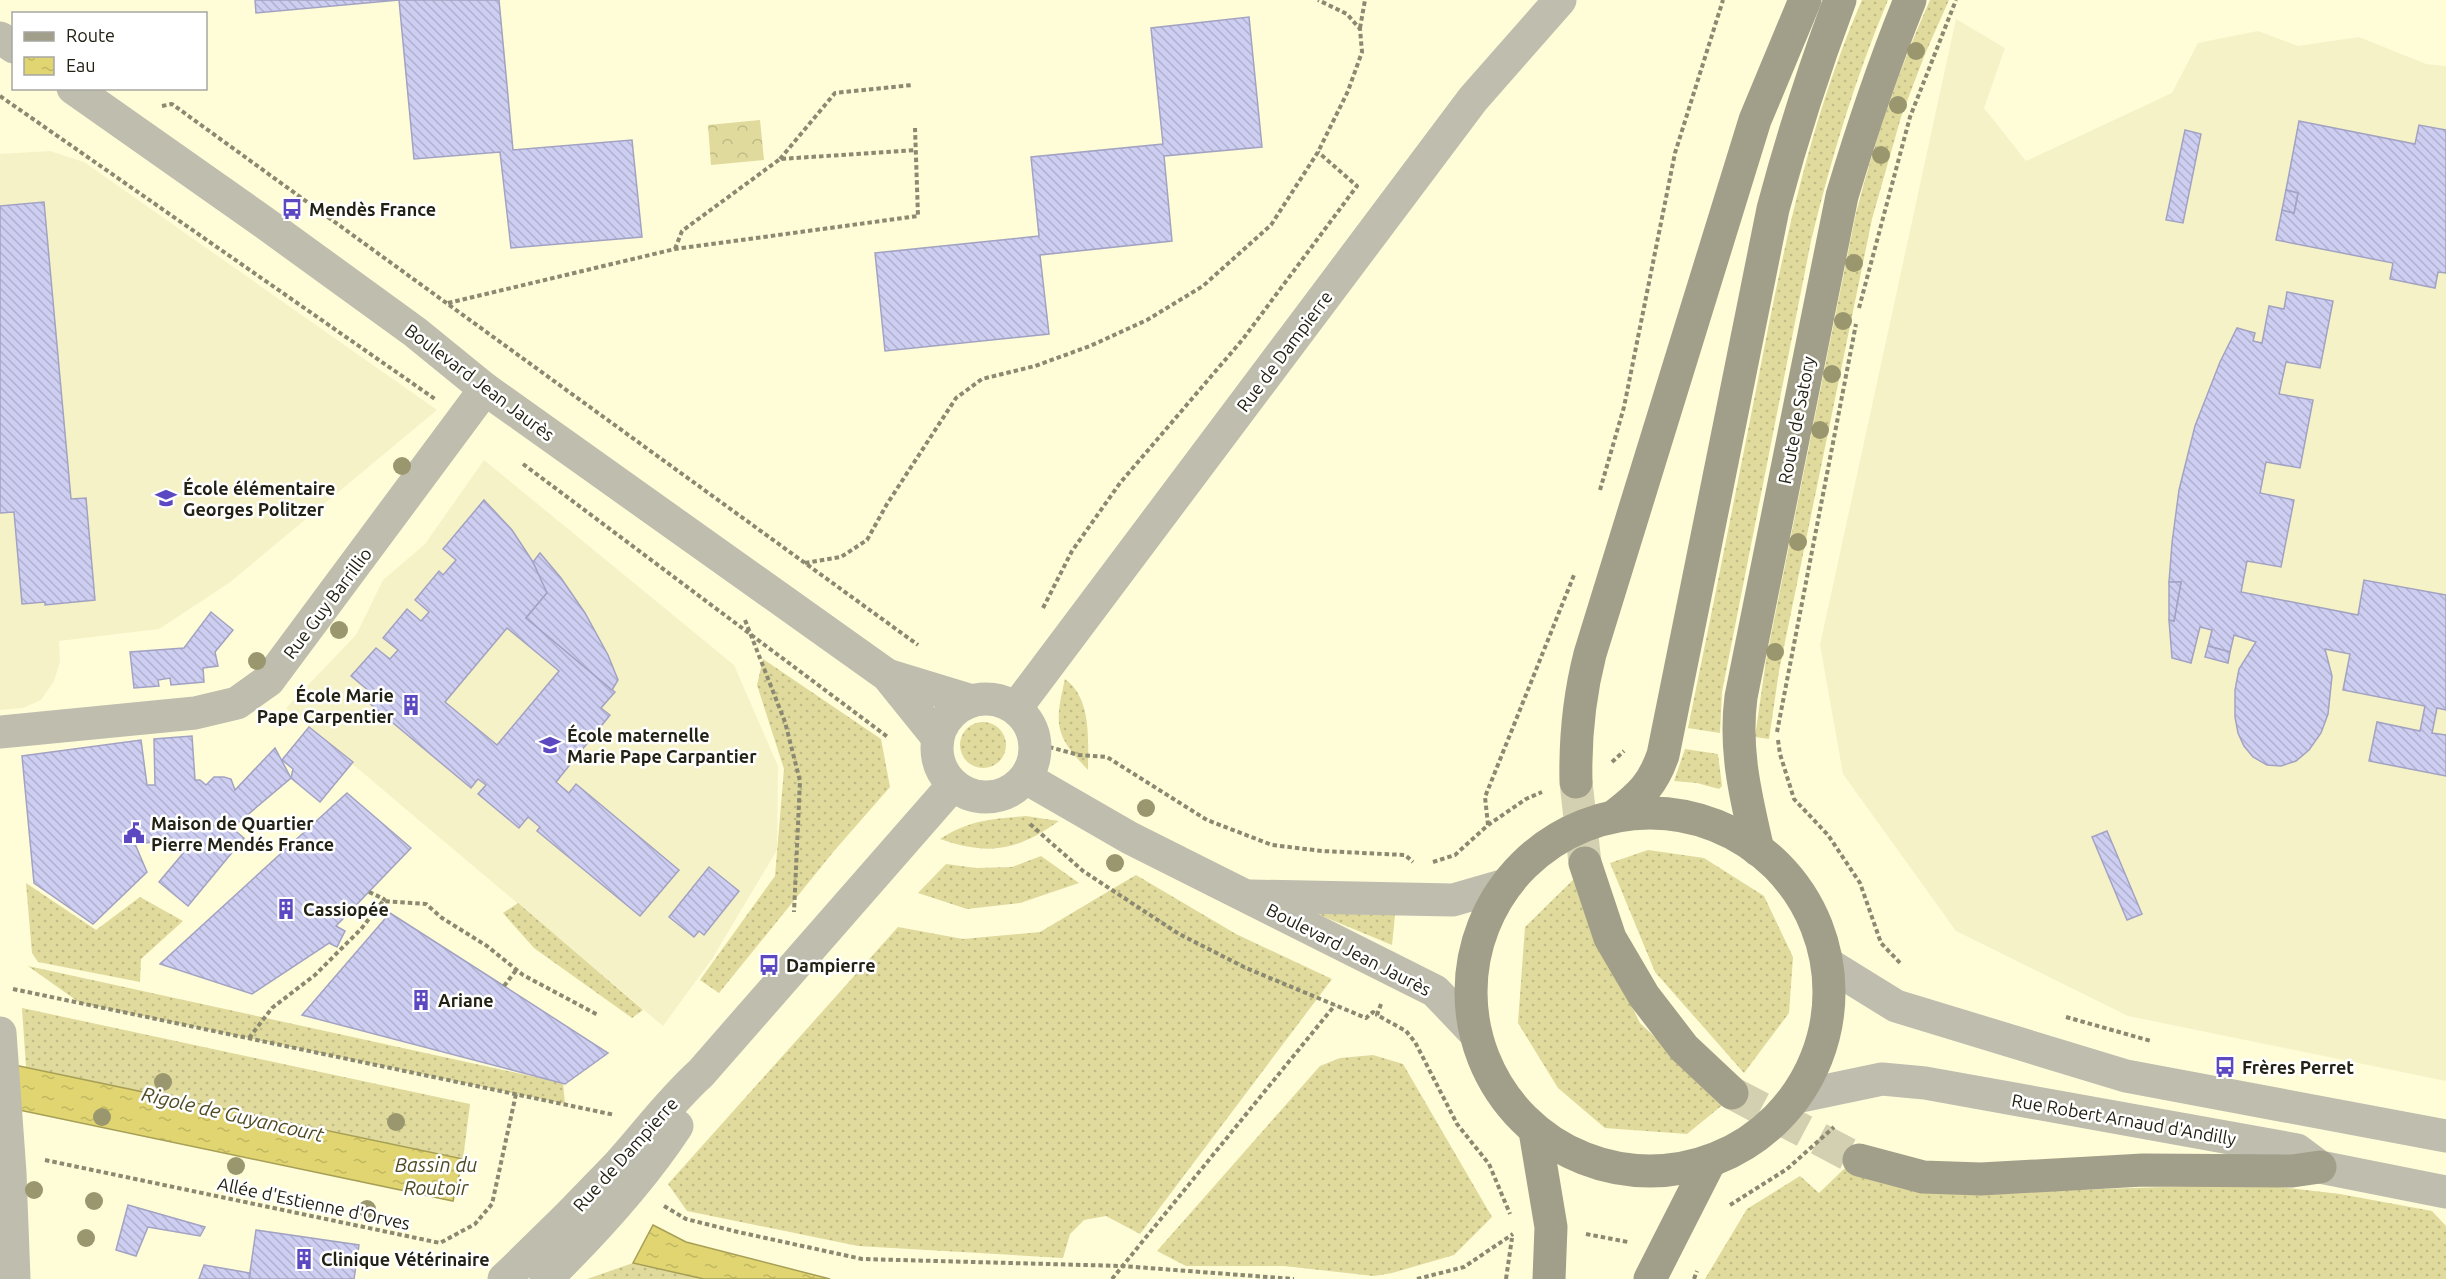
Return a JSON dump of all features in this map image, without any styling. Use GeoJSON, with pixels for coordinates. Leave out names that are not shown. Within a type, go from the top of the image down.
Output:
{"type":"FeatureCollection","features":[{"type":"Feature","properties":{"kind":"main road"},"geometry":{"type":"LineString","coordinates":[[1576,782],[1577,715],[1590,654],[1755,120],[1805,0]]}},
{"type":"Feature","properties":{"kind":"main road"},"geometry":{"type":"LineString","coordinates":[[1617,814],[1645,791],[1652,782],[1663,755],[1773,209],[1791,138],[1840,0]]}},
{"type":"Feature","properties":{"kind":"main road","name":"Route de Satory"},"geometry":{"type":"LineString","coordinates":[[1758,850],[1740,764],[1738,728],[1741,697],[1842,196],[1887,55],[1910,0]]}},
{"type":"Feature","properties":{"kind":"main road"},"geometry":{"type":"LineString","coordinates":[[1660,812],[1688,817],[1730,832],[1758,850],[1777,865],[1805,901],[1816,922],[1828,964],[1829,1012],[1818,1055],[1796,1097],[1759,1135],[1710,1161],[1684,1168],[1662,1170],[1619,1167],[1576,1155],[1535,1131],[1495,1081],[1479,1048],[1476,1034],[1473,996],[1478,951],[1486,922],[1505,885],[1541,848],[1561,835],[1617,814],[1660,812]]}},
{"type":"Feature","properties":{"kind":"main road"},"geometry":{"type":"LineString","coordinates":[[1585,863],[1610,938],[1644,996],[1684,1048],[1732,1093]]}},
{"type":"Feature","properties":{"kind":"main road"},"geometry":{"type":"LineString","coordinates":[[1535,1131],[1551,1227],[1549,1279]]}},
{"type":"Feature","properties":{"kind":"main road"},"geometry":{"type":"LineString","coordinates":[[1859,1160],[1923,1177],[1981,1179],[2143,1170],[2292,1171],[2320,1167]]}},
{"type":"Feature","properties":{"kind":"main road"},"geometry":{"type":"LineString","coordinates":[[1650,1279],[1710,1161]]}},
{"type":"Feature","properties":{"kind":"street","name":"Rue de Dampierre"},"geometry":{"type":"LineString","coordinates":[[1016,708],[1473,99],[1560,0]]}},
{"type":"Feature","properties":{"kind":"street","name":"Boulevard Jean Jaurès"},"geometry":{"type":"LineString","coordinates":[[76,90],[415,332],[485,389],[887,675],[937,737]]}},
{"type":"Feature","properties":{"kind":"street","name":"Rue Guy Barrillio"},"geometry":{"type":"LineString","coordinates":[[0,732],[195,713],[237,703],[269,681],[485,389]]}},
{"type":"Feature","properties":{"kind":"street","name":"Boulevard Jean Jaurès"},"geometry":{"type":"LineString","coordinates":[[887,675],[969,700]]}},
{"type":"Feature","properties":{"kind":"street"},"geometry":{"type":"LineString","coordinates":[[984,698],[1001,700],[1016,708],[1032,727],[1036,744],[1035,761],[1026,778],[1013,790],[998,796],[981,797],[964,792],[953,785],[942,771],[937,754],[937,737],[943,723],[954,709],[969,700],[984,698]]}},
{"type":"Feature","properties":{"kind":"street","name":"Boulevard Jean Jaurès"},"geometry":{"type":"LineString","coordinates":[[1026,778],[1130,838],[1435,991],[1476,1034]]}},
{"type":"Feature","properties":{"kind":"street","name":"Rue de Dampierre"},"geometry":{"type":"LineString","coordinates":[[504,1279],[553,1232],[650,1128],[664,1109],[701,1073],[953,785]]}},
{"type":"Feature","properties":{"kind":"street","name":"Boulevard Jean Jaurès"},"geometry":{"type":"LineString","coordinates":[[1243,896],[1453,900],[1505,885]]}},
{"type":"Feature","properties":{"kind":"street"},"geometry":{"type":"LineString","coordinates":[[1828,964],[1896,1006],[2126,1076],[2446,1136]]}},
{"type":"Feature","properties":{"kind":"street","name":"Rue de Dampierre"},"geometry":{"type":"LineString","coordinates":[[546,1279],[579,1247],[663,1147],[742,1026]]}},
{"type":"Feature","properties":{"kind":"street"},"geometry":{"type":"LineString","coordinates":[[0,1033],[10,1173],[14,1279]]}},
{"type":"Feature","properties":{"kind":"street","name":"Rue Robert Arnaud d'Andilly"},"geometry":{"type":"LineString","coordinates":[[1796,1097],[1882,1079],[1925,1083],[2296,1150],[2320,1167],[2446,1192]]}},
{"type":"Feature","properties":{"kind":"path"},"geometry":{"type":"LineString","coordinates":[[1318,0],[1347,14],[1360,29]]}},
{"type":"Feature","properties":{"kind":"path"},"geometry":{"type":"LineString","coordinates":[[805,562],[841,557],[867,540],[887,504],[956,398],[982,379],[1035,366],[1090,346],[1147,320],[1203,286],[1271,225],[1318,152],[1348,91],[1362,52],[1360,29],[1365,0]]}},
{"type":"Feature","properties":{"kind":"path"},"geometry":{"type":"LineString","coordinates":[[1598,497],[1624,407],[1675,153],[1723,0]]}},
{"type":"Feature","properties":{"kind":"path"},"geometry":{"type":"LineString","coordinates":[[1896,1006],[1906,970],[1881,943],[1860,883],[1828,835],[1794,799],[1780,754],[1777,732],[1859,306],[1910,117],[1956,0]]}},
{"type":"Feature","properties":{"kind":"path"},"geometry":{"type":"LineString","coordinates":[[675,249],[682,231],[780,159],[835,93],[912,85]]}},
{"type":"Feature","properties":{"kind":"path"},"geometry":{"type":"LineString","coordinates":[[161,107],[172,104],[925,650]]}},
{"type":"Feature","properties":{"kind":"path"},"geometry":{"type":"LineString","coordinates":[[447,303],[675,249],[918,216],[915,128]]}},
{"type":"Feature","properties":{"kind":"path"},"geometry":{"type":"LineString","coordinates":[[780,159],[916,150]]}},
{"type":"Feature","properties":{"kind":"path"},"geometry":{"type":"LineString","coordinates":[[1041,612],[1072,551],[1120,483],[1243,339],[1357,186],[1318,152]]}},
{"type":"Feature","properties":{"kind":"path"},"geometry":{"type":"LineString","coordinates":[[1526,799],[1488,825],[1485,797],[1578,565]]}},
{"type":"Feature","properties":{"kind":"path"},"geometry":{"type":"LineString","coordinates":[[741,611],[785,722],[800,781],[794,912]]}},
{"type":"Feature","properties":{"kind":"path"},"geometry":{"type":"LineString","coordinates":[[1036,744],[1079,755],[1107,758],[1207,820],[1272,845],[1405,855],[1418,867]]}},
{"type":"Feature","properties":{"kind":"path"},"geometry":{"type":"LineString","coordinates":[[998,796],[1083,871],[1179,934],[1246,968],[1366,1018],[1372,1012],[1377,1015]]}},
{"type":"Feature","properties":{"kind":"path"},"geometry":{"type":"LineString","coordinates":[[369,892],[384,899],[383,901]]}},
{"type":"Feature","properties":{"kind":"path"},"geometry":{"type":"LineString","coordinates":[[383,901],[426,904],[442,918],[556,994],[598,1014]]}},
{"type":"Feature","properties":{"kind":"path"},"geometry":{"type":"LineString","coordinates":[[249,1038],[272,1008],[315,975],[361,929],[383,901]]}},
{"type":"Feature","properties":{"kind":"path"},"geometry":{"type":"LineString","coordinates":[[504,986],[517,969]]}},
{"type":"Feature","properties":{"kind":"path"},"geometry":{"type":"LineString","coordinates":[[13,989],[626,1117],[650,1128]]}},
{"type":"Feature","properties":{"kind":"path"},"geometry":{"type":"LineString","coordinates":[[1112,1279],[1335,1005]]}},
{"type":"Feature","properties":{"kind":"path"},"geometry":{"type":"LineString","coordinates":[[2058,1015],[2160,1044]]}},
{"type":"Feature","properties":{"kind":"path","name":"Allée d'Estienne d'Orves"},"geometry":{"type":"LineString","coordinates":[[10,1173],[39,1158],[440,1243],[475,1224],[492,1204],[516,1094]]}},
{"type":"Feature","properties":{"kind":"path"},"geometry":{"type":"LineString","coordinates":[[1727,1212],[1732,1203],[1786,1169],[1834,1127],[1844,1124]]}},
{"type":"Feature","properties":{"kind":"path"},"geometry":{"type":"LineString","coordinates":[[627,1189],[645,1195],[686,1219],[862,1259],[1122,1266],[1294,1279]]}},
{"type":"Feature","properties":{"kind":"path"},"geometry":{"type":"LineString","coordinates":[[1506,1279],[1514,1222],[1551,1227],[1665,1250]]}},
{"type":"Feature","properties":{"kind":"path"},"geometry":{"type":"LineString","coordinates":[[1417,1279],[1464,1267],[1512,1234]]}},
{"type":"Feature","properties":{"kind":"shaded area"},"geometry":{"type":"Polygon","coordinates":[[[1956,19],[2005,48],[1984,108],[2026,161],[2172,93],[2198,43],[2258,31],[2298,46],[2359,37],[2426,64],[2446,66],[2446,1081],[2128,1016],[1956,931],[1843,774],[1820,645],[1956,19]]]}},
{"type":"Feature","properties":{"kind":"shaded area","name":"École élémentaire Georges Politzer"},"geometry":{"type":"Polygon","coordinates":[[[50,151],[84,162],[437,410],[229,583],[159,629],[59,641],[60,662],[54,681],[41,700],[23,708],[0,710],[0,154],[50,151]]]}},
{"type":"Feature","properties":{"kind":"shaded area","name":"École maternelle Marie Pape Carpantier"},"geometry":{"type":"Polygon","coordinates":[[[484,460],[734,665],[778,766],[777,850],[712,959],[663,1026],[286,708],[356,635],[383,580],[425,544],[484,460]]]}},
{"type":"Feature","properties":{"kind":"green space"},"geometry":{"type":"Polygon","coordinates":[[[1862,0],[1888,0],[1845,119],[1811,241],[1722,692],[1720,733],[1688,728],[1788,235],[1812,139],[1843,46],[1862,0]]]}},
{"type":"Feature","properties":{"kind":"green space"},"geometry":{"type":"Polygon","coordinates":[[[1930,0],[1949,0],[1901,117],[1872,219],[1779,671],[1769,739],[1755,737],[1766,660],[1856,213],[1888,105],[1930,0]]]}},
{"type":"Feature","properties":{"kind":"green space"},"geometry":{"type":"Polygon","coordinates":[[[760,120],[764,160],[711,165],[708,125],[760,120]]]}},
{"type":"Feature","properties":{"kind":"green space"},"geometry":{"type":"Polygon","coordinates":[[[763,659],[881,739],[890,787],[834,851],[719,993],[700,980],[775,876],[784,769],[757,685],[763,659]]]}},
{"type":"Feature","properties":{"kind":"green space"},"geometry":{"type":"Polygon","coordinates":[[[1065,679],[1074,687],[1084,708],[1088,733],[1088,770],[1069,748],[1060,729],[1059,708],[1065,679]]]}},
{"type":"Feature","properties":{"kind":"green space"},"geometry":{"type":"Polygon","coordinates":[[[983,722],[999,729],[1006,745],[999,761],[983,768],[967,761],[960,745],[967,729],[983,722]]]}},
{"type":"Feature","properties":{"kind":"green space"},"geometry":{"type":"Polygon","coordinates":[[[1685,749],[1718,754],[1722,786],[1719,789],[1697,783],[1674,781],[1685,749]]]}},
{"type":"Feature","properties":{"kind":"green space"},"geometry":{"type":"Polygon","coordinates":[[[1026,816],[1059,821],[1029,839],[1002,848],[974,848],[940,839],[971,824],[1026,816]]]}},
{"type":"Feature","properties":{"kind":"green space"},"geometry":{"type":"Polygon","coordinates":[[[1648,850],[1704,858],[1764,896],[1793,957],[1789,1013],[1744,1073],[1655,972],[1610,863],[1648,850]]]}},
{"type":"Feature","properties":{"kind":"green space"},"geometry":{"type":"Polygon","coordinates":[[[1041,856],[1079,883],[1020,903],[967,909],[918,893],[946,864],[976,868],[1012,867],[1041,856]]]}},
{"type":"Feature","properties":{"kind":"green space"},"geometry":{"type":"Polygon","coordinates":[[[1136,875],[1236,934],[1332,979],[1140,1234],[1106,1216],[1084,1220],[1070,1234],[1063,1258],[858,1246],[687,1211],[668,1184],[898,927],[963,939],[1040,932],[1136,875]]]}},
{"type":"Feature","properties":{"kind":"green space"},"geometry":{"type":"Polygon","coordinates":[[[1578,875],[1595,932],[1640,1023],[1725,1103],[1687,1134],[1605,1128],[1558,1088],[1518,1023],[1525,927],[1578,875]]]}},
{"type":"Feature","properties":{"kind":"green space"},"geometry":{"type":"Polygon","coordinates":[[[26,883],[96,930],[140,897],[183,921],[141,959],[140,982],[38,962],[32,953],[26,883]]]}},
{"type":"Feature","properties":{"kind":"green space"},"geometry":{"type":"Polygon","coordinates":[[[518,903],[643,1010],[632,1018],[534,948],[503,913],[518,903]]]}},
{"type":"Feature","properties":{"kind":"green space"},"geometry":{"type":"Polygon","coordinates":[[[1315,913],[1395,915],[1392,945],[1315,913]]]}},
{"type":"Feature","properties":{"kind":"green space"},"geometry":{"type":"Polygon","coordinates":[[[28,966],[563,1083],[565,1104],[80,1003],[28,966]]]}},
{"type":"Feature","properties":{"kind":"green space"},"geometry":{"type":"Polygon","coordinates":[[[22,1008],[470,1104],[463,1159],[26,1067],[22,1008]]]}},
{"type":"Feature","properties":{"kind":"green space"},"geometry":{"type":"Polygon","coordinates":[[[1373,1055],[1403,1064],[1492,1217],[1454,1255],[1374,1276],[1284,1266],[1186,1266],[1157,1251],[1320,1066],[1340,1058],[1373,1055]]]}},
{"type":"Feature","properties":{"kind":"green space"},"geometry":{"type":"Polygon","coordinates":[[[1844,1169],[1943,1189],[2042,1191],[2253,1184],[2340,1194],[2432,1211],[2446,1226],[2446,1279],[1705,1279],[1747,1209],[1800,1176],[1819,1193],[1844,1169]]]}},
{"type":"Feature","properties":{"kind":"green space"},"geometry":{"type":"Polygon","coordinates":[[[633,1263],[711,1279],[587,1279],[633,1263]]]}},
{"type":"Feature","properties":{"kind":"water","name":"Bassin du Routoir"},"geometry":{"type":"Polygon","coordinates":[[[0,1062],[463,1159],[453,1201],[0,1106],[0,1062]]]}},
{"type":"Feature","properties":{"kind":"water"},"geometry":{"type":"Polygon","coordinates":[[[653,1225],[686,1242],[830,1279],[704,1279],[633,1263],[653,1225]]]}},
{"type":"Feature","properties":{"kind":"building"},"geometry":{"type":"Polygon","coordinates":[[[255,0],[399,0],[256,13],[255,0]]]}},
{"type":"Feature","properties":{"kind":"building"},"geometry":{"type":"Polygon","coordinates":[[[399,0],[499,0],[513,150],[632,140],[642,237],[511,248],[500,152],[414,159],[399,0]]]}},
{"type":"Feature","properties":{"kind":"building"},"geometry":{"type":"Polygon","coordinates":[[[1249,17],[1262,147],[1164,156],[1172,241],[1040,255],[1049,334],[885,351],[875,253],[1039,236],[1031,157],[1163,144],[1151,28],[1249,17]]]}},
{"type":"Feature","properties":{"kind":"building"},"geometry":{"type":"Polygon","coordinates":[[[2299,121],[2415,144],[2419,125],[2446,130],[2446,273],[2438,272],[2435,288],[2390,279],[2393,263],[2276,240],[2282,210],[2294,213],[2298,193],[2286,190],[2299,121]]]}},
{"type":"Feature","properties":{"kind":"building"},"geometry":{"type":"Polygon","coordinates":[[[2185,130],[2201,134],[2183,223],[2166,220],[2185,130]]]}},
{"type":"Feature","properties":{"kind":"building"},"geometry":{"type":"Polygon","coordinates":[[[2286,190],[2298,193],[2294,213],[2282,210],[2286,190]]]}},
{"type":"Feature","properties":{"kind":"building"},"geometry":{"type":"Polygon","coordinates":[[[44,202],[71,499],[86,498],[95,600],[45,605],[45,602],[22,604],[14,512],[0,513],[0,206],[44,202]]]}},
{"type":"Feature","properties":{"kind":"building"},"geometry":{"type":"Polygon","coordinates":[[[2287,292],[2333,301],[2320,368],[2286,362],[2279,394],[2313,400],[2300,468],[2266,462],[2260,493],[2294,500],[2281,567],[2247,561],[2241,592],[2358,615],[2364,580],[2446,595],[2446,710],[2437,708],[2432,733],[2446,735],[2446,776],[2369,761],[2377,722],[2420,731],[2425,706],[2343,690],[2350,654],[2325,649],[2332,676],[2328,714],[2321,733],[2309,750],[2296,761],[2281,766],[2267,765],[2253,757],[2244,746],[2238,733],[2235,717],[2235,690],[2239,669],[2256,642],[2234,635],[2230,652],[2208,646],[2212,630],[2200,627],[2191,663],[2172,658],[2169,620],[2174,621],[2181,582],[2169,582],[2172,543],[2179,490],[2195,426],[2220,362],[2237,328],[2255,333],[2253,341],[2262,343],[2269,306],[2284,309],[2287,292]]]}},
{"type":"Feature","properties":{"kind":"building","name":"École Marie Pape Carpentier"},"geometry":{"type":"Polygon","coordinates":[[[484,500],[512,530],[545,584],[547,593],[526,618],[615,692],[601,708],[610,715],[556,782],[569,793],[576,784],[679,870],[640,916],[537,831],[540,827],[528,817],[519,828],[478,794],[486,785],[478,779],[471,788],[369,703],[375,696],[351,676],[376,648],[390,659],[398,650],[383,638],[407,609],[421,621],[429,612],[415,600],[439,571],[443,575],[456,560],[443,549],[484,500]],[[507,628],[445,702],[497,745],[559,671],[507,628]]]}},
{"type":"Feature","properties":{"kind":"building"},"geometry":{"type":"Polygon","coordinates":[[[540,553],[561,578],[585,613],[608,655],[618,680],[612,690],[526,618],[547,593],[533,562],[540,553]]]}},
{"type":"Feature","properties":{"kind":"building"},"geometry":{"type":"Polygon","coordinates":[[[2169,582],[2181,582],[2174,621],[2169,620],[2169,582]]]}},
{"type":"Feature","properties":{"kind":"building"},"geometry":{"type":"Polygon","coordinates":[[[211,612],[233,630],[215,652],[218,666],[203,668],[204,682],[171,685],[170,678],[158,680],[159,686],[134,688],[130,652],[184,648],[211,612]]]}},
{"type":"Feature","properties":{"kind":"building"},"geometry":{"type":"Polygon","coordinates":[[[2208,646],[2230,652],[2228,663],[2205,657],[2208,646]]]}},
{"type":"Feature","properties":{"kind":"building"},"geometry":{"type":"Polygon","coordinates":[[[309,727],[353,762],[320,802],[291,778],[293,769],[282,760],[309,727]]]}},
{"type":"Feature","properties":{"kind":"building","name":"Maison de Quartier Pierre Mendés France"},"geometry":{"type":"Polygon","coordinates":[[[192,736],[195,780],[200,780],[206,785],[214,777],[224,777],[231,779],[235,790],[275,748],[291,778],[232,828],[244,838],[188,906],[159,882],[185,851],[173,840],[135,844],[147,872],[93,924],[34,883],[22,756],[141,740],[147,785],[155,785],[154,739],[192,736]]]}},
{"type":"Feature","properties":{"kind":"building","name":"Cassiopée"},"geometry":{"type":"Polygon","coordinates":[[[347,793],[411,848],[336,926],[345,931],[337,947],[329,943],[252,994],[160,964],[347,793]]]}},
{"type":"Feature","properties":{"kind":"building"},"geometry":{"type":"Polygon","coordinates":[[[2107,831],[2142,914],[2127,920],[2092,837],[2107,831]]]}},
{"type":"Feature","properties":{"kind":"building"},"geometry":{"type":"Polygon","coordinates":[[[709,867],[739,891],[704,935],[699,931],[694,937],[669,917],[709,867]]]}},
{"type":"Feature","properties":{"kind":"building","name":"Ariane"},"geometry":{"type":"Polygon","coordinates":[[[390,913],[608,1053],[565,1084],[302,1015],[390,913]]]}},
{"type":"Feature","properties":{"kind":"building"},"geometry":{"type":"Polygon","coordinates":[[[128,1205],[205,1227],[200,1236],[148,1227],[136,1256],[116,1250],[128,1205]]]}},
{"type":"Feature","properties":{"kind":"building","name":"Clinique Vétérinaire"},"geometry":{"type":"Polygon","coordinates":[[[256,1230],[359,1245],[354,1279],[249,1279],[256,1230]]]}},
{"type":"Feature","properties":{"kind":"building"},"geometry":{"type":"Polygon","coordinates":[[[204,1265],[250,1273],[249,1279],[199,1279],[204,1265]]]}},
{"type":"Feature","properties":{"kind":"tunnel"},"geometry":{"type":"LineString","coordinates":[[1576,782],[1585,863]]}},
{"type":"Feature","properties":{"kind":"tunnel"},"geometry":{"type":"LineString","coordinates":[[1732,1093],[1859,1160]]}},
{"type":"Feature","properties":{"kind":"place","name":"Mendès France"},"geometry":{"type":"Point","coordinates":[292,209]}},
{"type":"Feature","properties":{"kind":"place","name":"École élémentaire Georges Politzer"},"geometry":{"type":"Point","coordinates":[166,498]}},
{"type":"Feature","properties":{"kind":"place","name":"École Marie Pape Carpentier"},"geometry":{"type":"Point","coordinates":[411,705]}},
{"type":"Feature","properties":{"kind":"place","name":"École maternelle Marie Pape Carpantier"},"geometry":{"type":"Point","coordinates":[550,745]}},
{"type":"Feature","properties":{"kind":"place","name":"Maison de Quartier Pierre Mendés France"},"geometry":{"type":"Point","coordinates":[134,833]}},
{"type":"Feature","properties":{"kind":"place","name":"Cassiopée"},"geometry":{"type":"Point","coordinates":[286,909]}},
{"type":"Feature","properties":{"kind":"place","name":"Dampierre"},"geometry":{"type":"Point","coordinates":[769,965]}},
{"type":"Feature","properties":{"kind":"place","name":"Ariane"},"geometry":{"type":"Point","coordinates":[421,1000]}},
{"type":"Feature","properties":{"kind":"place","name":"Frères Perret"},"geometry":{"type":"Point","coordinates":[2225,1067]}},
{"type":"Feature","properties":{"kind":"place","name":"Clinique Vétérinaire"},"geometry":{"type":"Point","coordinates":[304,1259]}},
{"type":"Feature","properties":{"kind":"water label","name":"Rigole de Guyancourt"},"geometry":{"type":"Point","coordinates":[233,1114]}}]}
